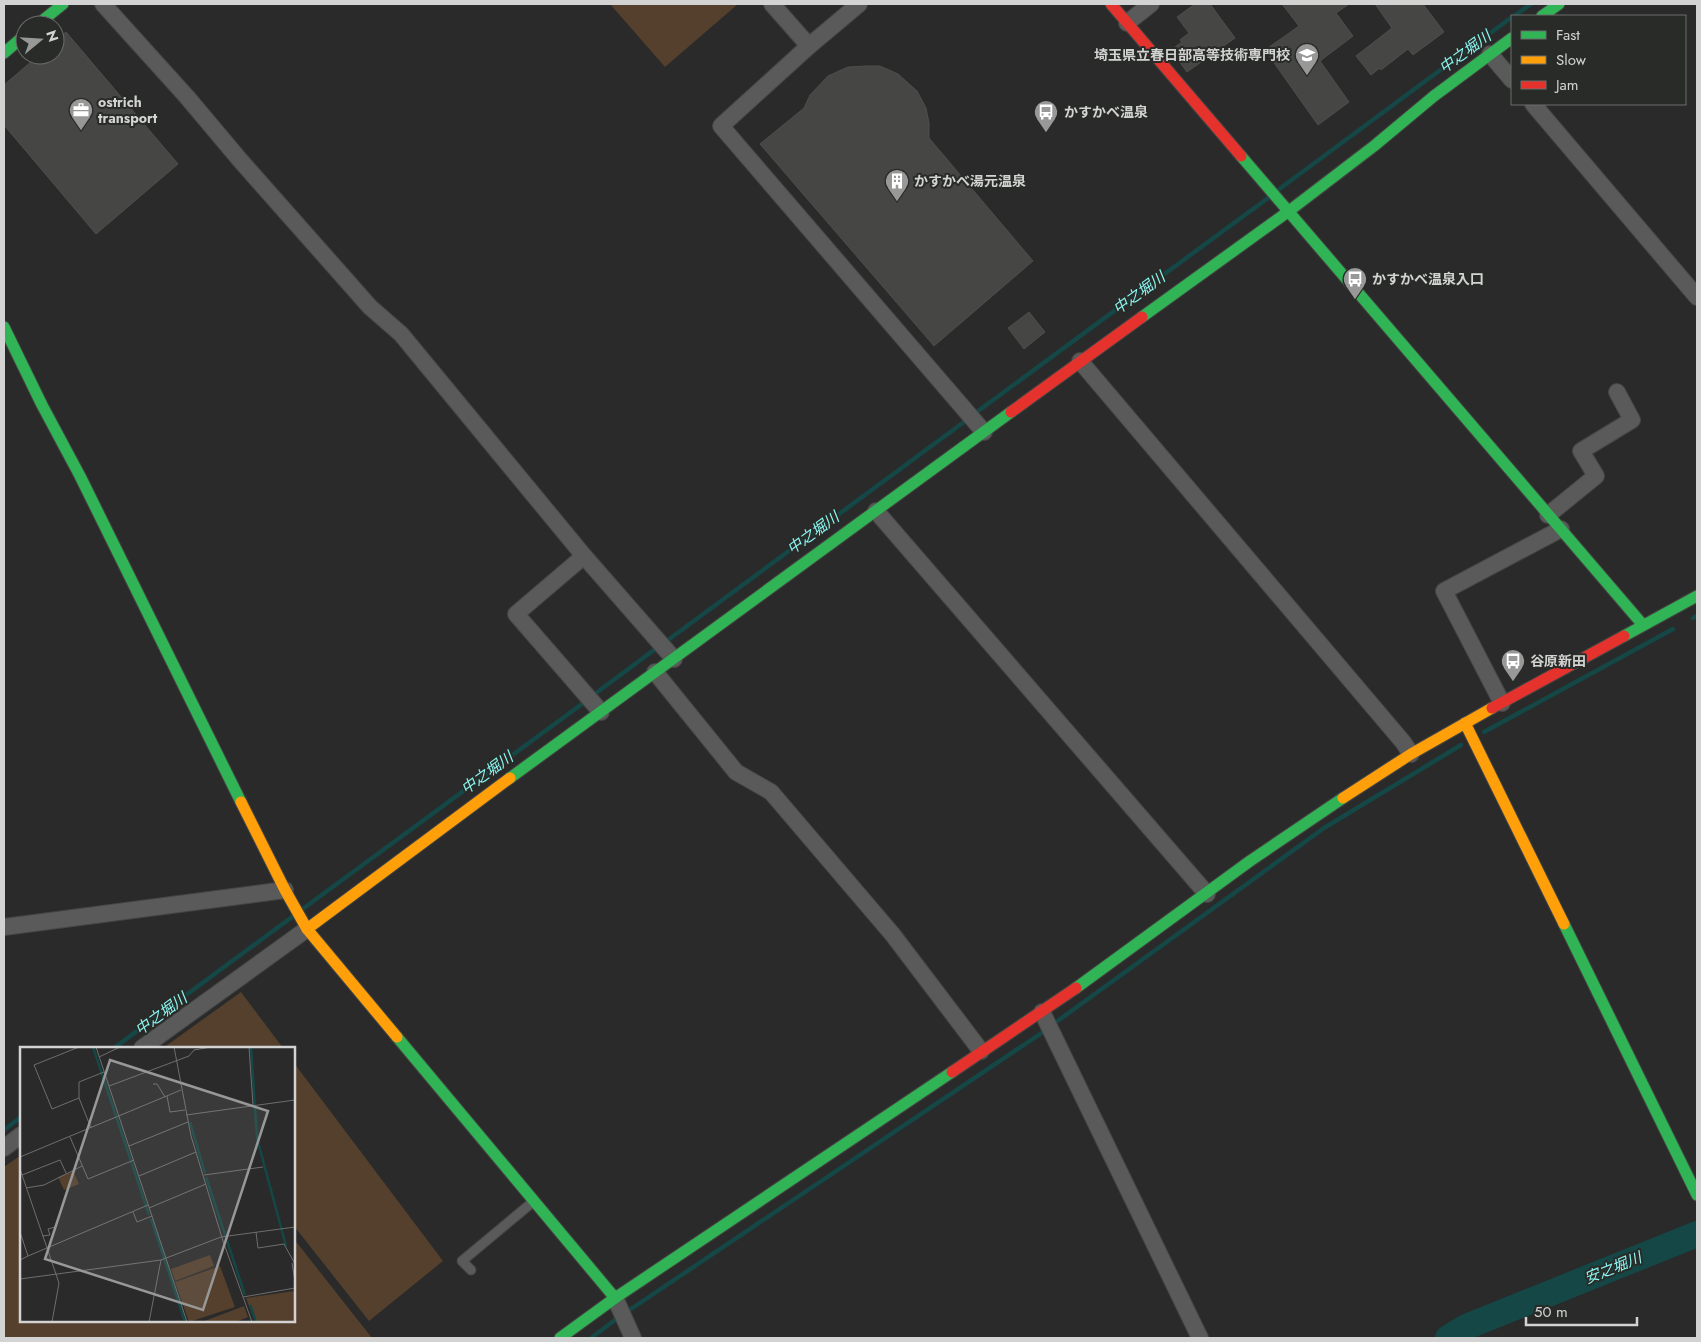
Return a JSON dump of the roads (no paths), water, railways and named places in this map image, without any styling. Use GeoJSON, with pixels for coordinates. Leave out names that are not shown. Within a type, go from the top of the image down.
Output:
{"type":"FeatureCollection","features":[{"type":"Feature","properties":{"kind":"street"},"geometry":{"type":"LineString","coordinates":[[49,15],[63,4]]}},
{"type":"Feature","properties":{"kind":"street"},"geometry":{"type":"LineString","coordinates":[[103,4],[187,97],[370,307],[401,334],[584,556],[674,659]]}},
{"type":"Feature","properties":{"kind":"street"},"geometry":{"type":"LineString","coordinates":[[772,4],[809,46]]}},
{"type":"Feature","properties":{"kind":"street"},"geometry":{"type":"LineString","coordinates":[[859,4],[809,46],[722,126],[980,428]]}},
{"type":"Feature","properties":{"kind":"street"},"geometry":{"type":"LineString","coordinates":[[1111,4],[1643,625]]}},
{"type":"Feature","properties":{"kind":"street"},"geometry":{"type":"LineString","coordinates":[[1128,24],[1151,4]]}},
{"type":"Feature","properties":{"kind":"street"},"geometry":{"type":"LineString","coordinates":[[1543,15],[1559,4]]}},
{"type":"Feature","properties":{"kind":"street"},"geometry":{"type":"LineString","coordinates":[[143,1047],[305,925],[876,511],[980,428],[1080,361],[1289,212],[1374,146],[1434,96],[1511,39]]}},
{"type":"Feature","properties":{"kind":"street"},"geometry":{"type":"LineString","coordinates":[[4,52],[15,43]]}},
{"type":"Feature","properties":{"kind":"street"},"geometry":{"type":"LineString","coordinates":[[1490,54],[1511,79]]}},
{"type":"Feature","properties":{"kind":"street"},"geometry":{"type":"LineString","coordinates":[[1534,105],[1697,297]]}},
{"type":"Feature","properties":{"kind":"street"},"geometry":{"type":"LineString","coordinates":[[4,328],[80,476],[289,897],[305,925],[617,1302],[629,1331]]}},
{"type":"Feature","properties":{"kind":"street"},"geometry":{"type":"LineString","coordinates":[[1080,361],[1403,742],[1411,754]]}},
{"type":"Feature","properties":{"kind":"street"},"geometry":{"type":"LineString","coordinates":[[1548,515],[1596,476],[1581,451],[1632,420],[1617,392]]}},
{"type":"Feature","properties":{"kind":"street"},"geometry":{"type":"LineString","coordinates":[[876,511],[1207,894]]}},
{"type":"Feature","properties":{"kind":"street"},"geometry":{"type":"LineString","coordinates":[[1502,703],[1444,591],[1561,529]]}},
{"type":"Feature","properties":{"kind":"street"},"geometry":{"type":"LineString","coordinates":[[584,556],[516,614],[601,712]]}},
{"type":"Feature","properties":{"kind":"street"},"geometry":{"type":"LineString","coordinates":[[560,1338],[617,1302],[981,1051],[1043,1015],[1316,815],[1411,754],[1697,596]]}},
{"type":"Feature","properties":{"kind":"street"},"geometry":{"type":"LineString","coordinates":[[654,672],[736,772],[771,792],[778,800],[893,935],[981,1051]]}},
{"type":"Feature","properties":{"kind":"street"},"geometry":{"type":"LineString","coordinates":[[1465,723],[1697,1194]]}},
{"type":"Feature","properties":{"kind":"street"},"geometry":{"type":"LineString","coordinates":[[4,927],[289,897]]}},
{"type":"Feature","properties":{"kind":"street"},"geometry":{"type":"LineString","coordinates":[[1043,1015],[1200,1338]]}},
{"type":"Feature","properties":{"kind":"street"},"geometry":{"type":"LineString","coordinates":[[4,1148],[20,1136]]}},
{"type":"Feature","properties":{"kind":"lane"},"geometry":{"type":"LineString","coordinates":[[471,1270],[462,1261],[534,1201]]}},
{"type":"Feature","properties":{"kind":"waterway","name":"中之堀川"},"geometry":{"type":"LineString","coordinates":[[1515,15],[1531,4]]}},
{"type":"Feature","properties":{"kind":"waterway","name":"中之堀川"},"geometry":{"type":"LineString","coordinates":[[1278,190],[1511,18]]}},
{"type":"Feature","properties":{"kind":"waterway","name":"中之堀川"},"geometry":{"type":"LineString","coordinates":[[974,414],[1268,198]]}},
{"type":"Feature","properties":{"kind":"waterway","name":"中之堀川"},"geometry":{"type":"LineString","coordinates":[[664,643],[968,419]]}},
{"type":"Feature","properties":{"kind":"waterway"},"geometry":{"type":"LineString","coordinates":[[1693,618],[1697,616]]}},
{"type":"Feature","properties":{"kind":"waterway"},"geometry":{"type":"LineString","coordinates":[[1484,732],[1673,629]]}},
{"type":"Feature","properties":{"kind":"waterway","name":"中之堀川"},"geometry":{"type":"LineString","coordinates":[[592,696],[658,647]]}},
{"type":"Feature","properties":{"kind":"waterway","name":"中之堀川"},"geometry":{"type":"LineString","coordinates":[[304,908],[586,701]]}},
{"type":"Feature","properties":{"kind":"waterway"},"geometry":{"type":"LineString","coordinates":[[1052,1025],[1324,828],[1461,745]]}},
{"type":"Feature","properties":{"kind":"waterway","name":"中之堀川"},"geometry":{"type":"LineString","coordinates":[[115,1047],[292,917]]}},
{"type":"Feature","properties":{"kind":"waterway"},"geometry":{"type":"LineString","coordinates":[[625,1313],[1046,1030]]}},
{"type":"Feature","properties":{"kind":"waterway","name":"中之堀川"},"geometry":{"type":"LineString","coordinates":[[4,1130],[20,1118]]}},
{"type":"Feature","properties":{"kind":"waterway","name":"安之堀川"},"geometry":{"type":"LineString","coordinates":[[1448,1338],[1466,1327],[1697,1234]]}},
{"type":"Feature","properties":{"kind":"waterway"},"geometry":{"type":"LineString","coordinates":[[591,1338],[619,1317]]}},
{"type":"Feature","properties":{"kind":"place","name":"埼玉県立春日部高等技術専門校"},"geometry":{"type":"Point","coordinates":[1307,76]}},
{"type":"Feature","properties":{"kind":"place","name":"ostrich transport"},"geometry":{"type":"Point","coordinates":[81,131]}},
{"type":"Feature","properties":{"kind":"place","name":"かすかべ温泉"},"geometry":{"type":"Point","coordinates":[1046,133]}},
{"type":"Feature","properties":{"kind":"place","name":"かすかべ湯元温泉"},"geometry":{"type":"Point","coordinates":[897,202]}},
{"type":"Feature","properties":{"kind":"place","name":"かすかべ温泉入口"},"geometry":{"type":"Point","coordinates":[1355,300]}},
{"type":"Feature","properties":{"kind":"place","name":"谷原新田"},"geometry":{"type":"Point","coordinates":[1513,682]}}]}
